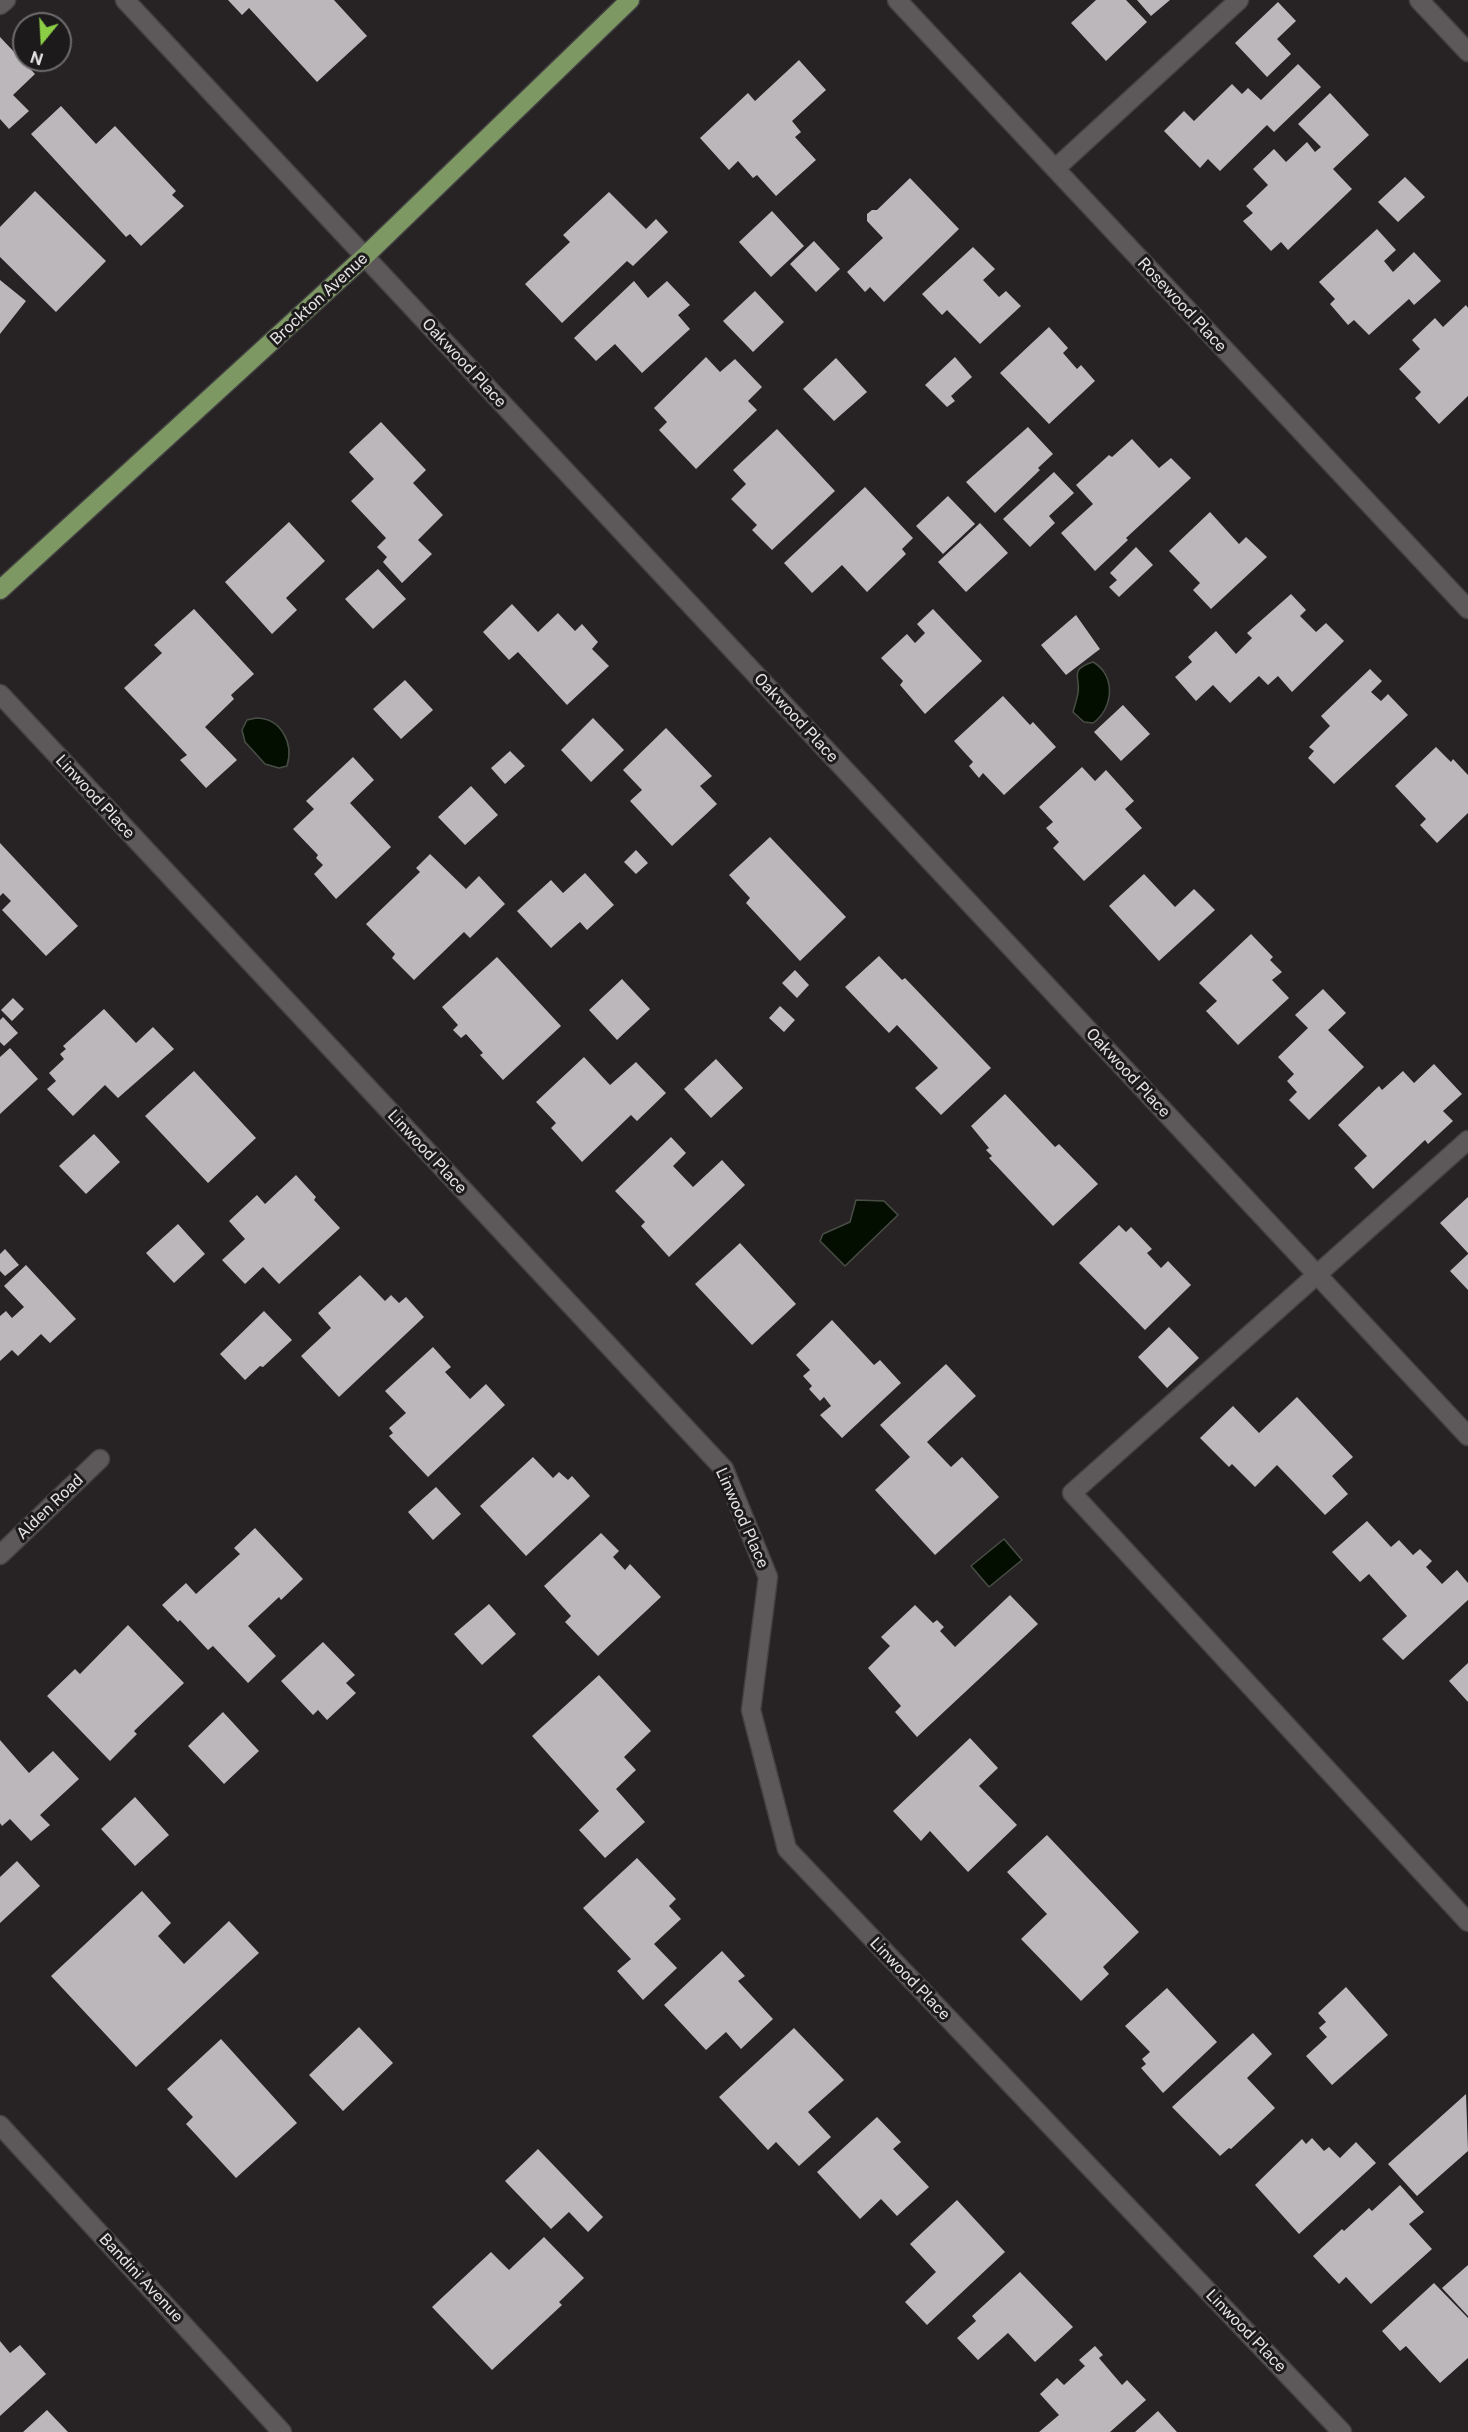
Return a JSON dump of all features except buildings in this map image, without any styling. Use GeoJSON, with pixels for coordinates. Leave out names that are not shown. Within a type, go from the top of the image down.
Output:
{"type":"FeatureCollection","features":[{"type":"Feature","properties":{"kind":"main road","name":"Brockton Avenue"},"geometry":{"type":"LineString","coordinates":[[0,590],[364,257],[630,0]]}},
{"type":"Feature","properties":{"kind":"street"},"geometry":{"type":"LineString","coordinates":[[0,5],[6,0]]}},
{"type":"Feature","properties":{"kind":"street","name":"Oakwood Place"},"geometry":{"type":"LineString","coordinates":[[125,0],[1468,1436]]}},
{"type":"Feature","properties":{"kind":"street","name":"Rosewood Place"},"geometry":{"type":"LineString","coordinates":[[897,0],[1468,609]]}},
{"type":"Feature","properties":{"kind":"street"},"geometry":{"type":"LineString","coordinates":[[1055,169],[1239,0]]}},
{"type":"Feature","properties":{"kind":"street"},"geometry":{"type":"LineString","coordinates":[[1419,0],[1468,51]]}},
{"type":"Feature","properties":{"kind":"street","name":"Linwood Place"},"geometry":{"type":"LineString","coordinates":[[0,694],[724,1469],[768,1577],[751,1710],[786,1850],[1342,2432]]}},
{"type":"Feature","properties":{"kind":"street"},"geometry":{"type":"LineString","coordinates":[[1468,1140],[1316,1273],[1072,1493],[1468,1922]]}},
{"type":"Feature","properties":{"kind":"street","name":"Alden Road"},"geometry":{"type":"LineString","coordinates":[[0,1555],[100,1459]]}},
{"type":"Feature","properties":{"kind":"street","name":"Bandini Avenue"},"geometry":{"type":"LineString","coordinates":[[0,2125],[282,2432]]}},
{"type":"Feature","properties":{"kind":"shaded area"},"geometry":{"type":"Polygon","coordinates":[[[1093,662],[1106,675],[1110,692],[1105,709],[1093,723],[1084,722],[1073,712],[1078,693],[1078,671],[1093,662]]]}},
{"type":"Feature","properties":{"kind":"shaded area"},"geometry":{"type":"Polygon","coordinates":[[[256,718],[272,722],[283,733],[289,749],[287,766],[279,768],[265,764],[245,742],[242,730],[247,720],[256,718]]]}},
{"type":"Feature","properties":{"kind":"shaded area"},"geometry":{"type":"Polygon","coordinates":[[[856,1200],[884,1201],[898,1215],[845,1266],[820,1241],[823,1234],[850,1222],[856,1200]]]}},
{"type":"Feature","properties":{"kind":"shaded area"},"geometry":{"type":"Polygon","coordinates":[[[1004,1539],[1022,1560],[989,1587],[971,1566],[1004,1539]]]}}]}
